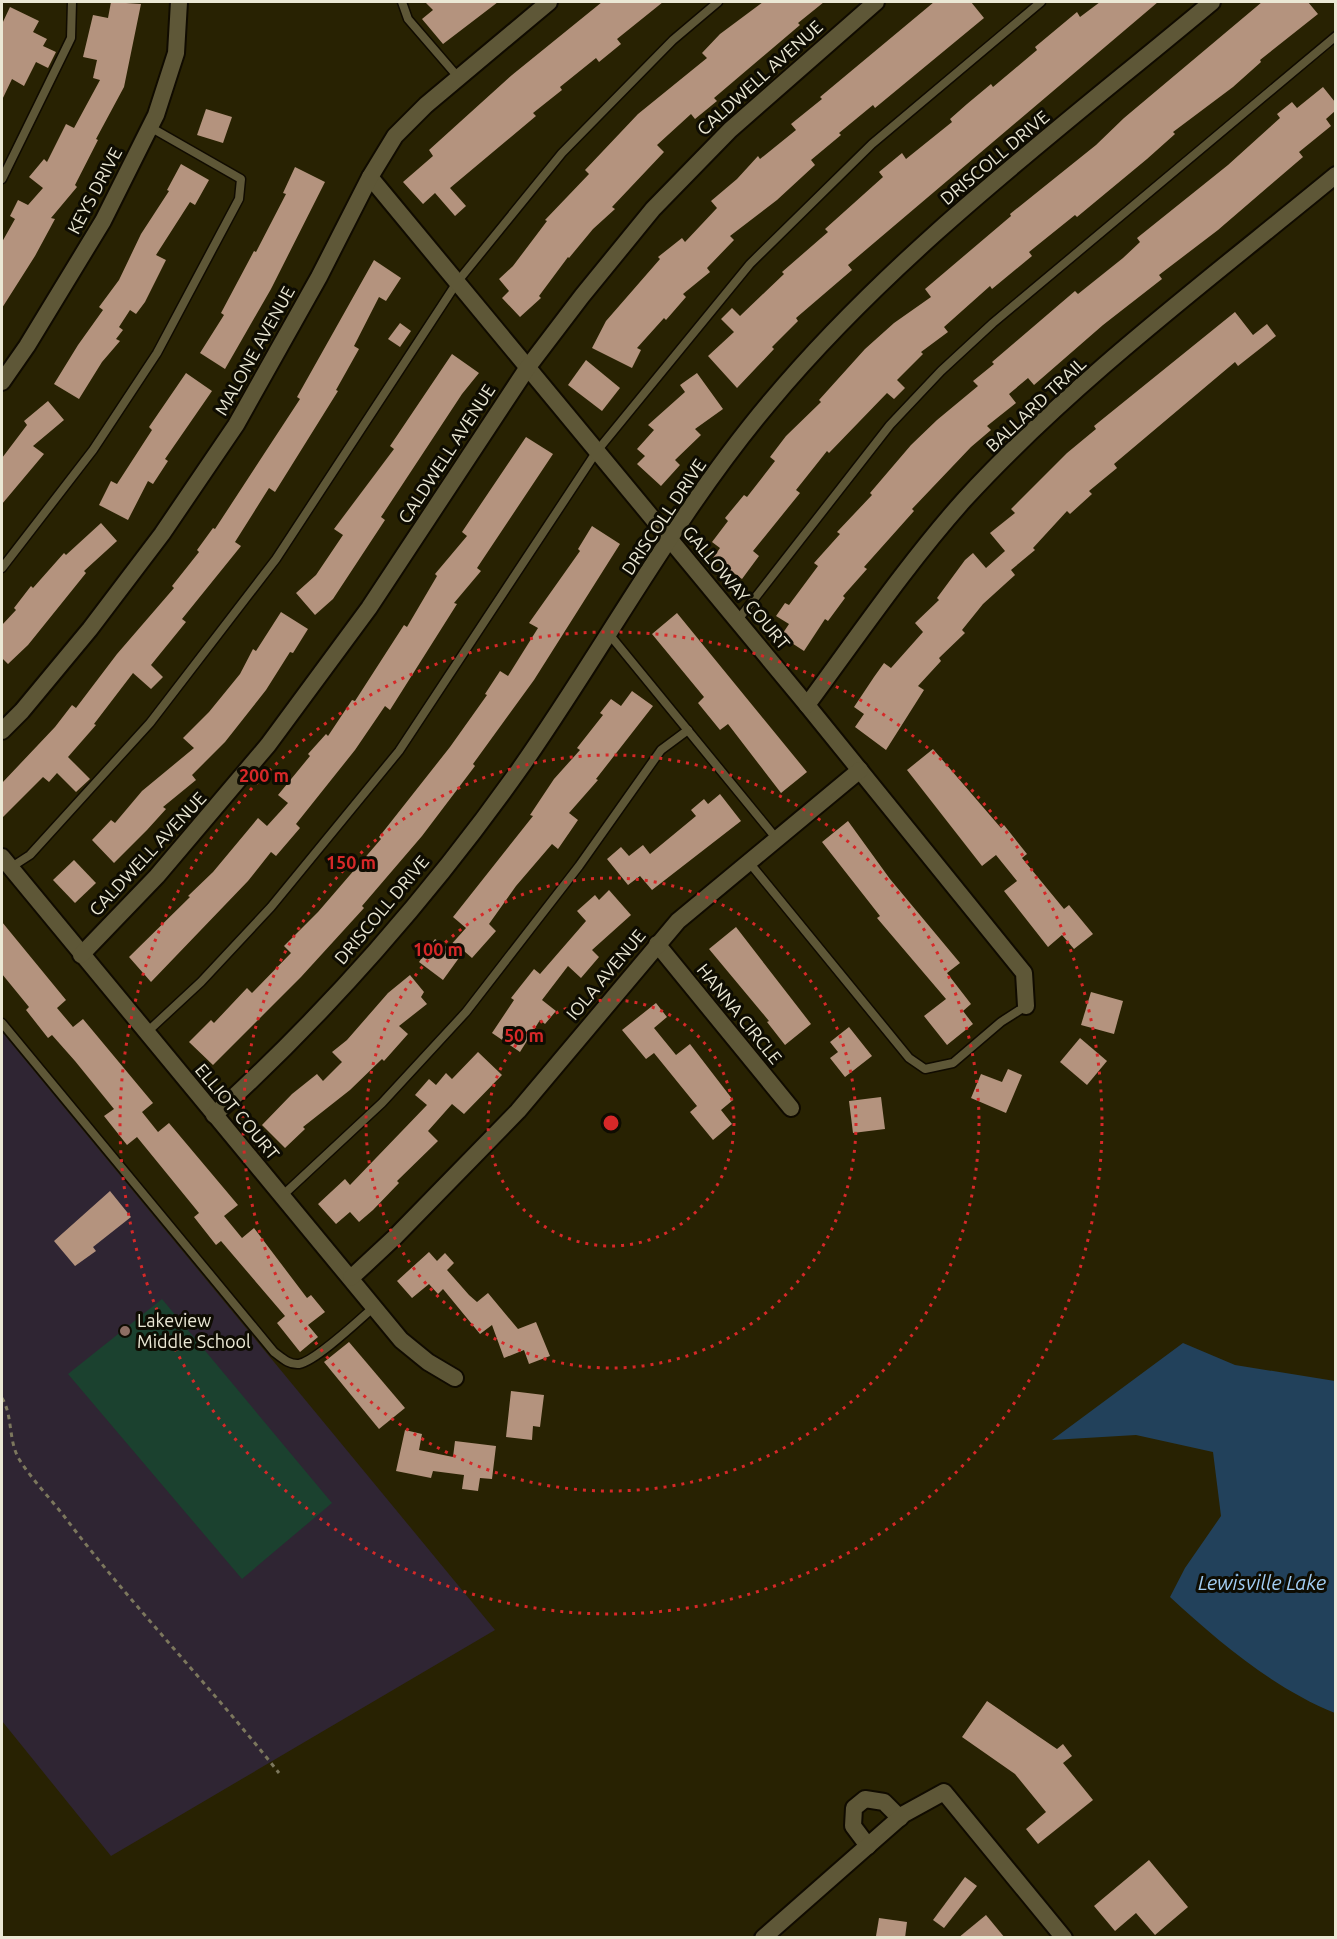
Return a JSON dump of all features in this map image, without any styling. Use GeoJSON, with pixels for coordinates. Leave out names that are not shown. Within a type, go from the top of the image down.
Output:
{"type":"FeatureCollection","features":[{"type":"Feature","properties":{"kind":"street","name":"KEYS DRIVE"},"geometry":{"type":"LineString","coordinates":[[2,382],[27,346],[103,221],[150,127],[176,53],[179,2]]}},
{"type":"Feature","properties":{"kind":"street","name":"MALONE AVENUE"},"geometry":{"type":"LineString","coordinates":[[2,731],[22,711],[90,628],[162,534],[236,425],[319,277],[370,177],[395,136],[458,77],[549,2]]}},
{"type":"Feature","properties":{"kind":"street","name":"CALDWELL AVENUE"},"geometry":{"type":"LineString","coordinates":[[81,955],[157,876],[268,745],[369,608],[528,367],[653,209],[730,130],[876,2]]}},
{"type":"Feature","properties":{"kind":"street","name":"DRISCOLL DRIVE"},"geometry":{"type":"LineString","coordinates":[[214,1115],[327,1005],[440,873],[518,770],[670,539],[769,403],[875,291],[929,239],[1212,2]]}},
{"type":"Feature","properties":{"kind":"street","name":"BALLARD TRAIL"},"geometry":{"type":"LineString","coordinates":[[807,705],[908,567],[965,500],[1091,380],[1335,175]]}},
{"type":"Feature","properties":{"kind":"street","name":"GALLOWAY COURT"},"geometry":{"type":"LineString","coordinates":[[370,177],[807,705],[1024,973],[1026,1006]]}},
{"type":"Feature","properties":{"kind":"street","name":"IOLA AVENUE"},"geometry":{"type":"LineString","coordinates":[[351,1278],[395,1237],[518,1111],[678,921],[860,770]]}},
{"type":"Feature","properties":{"kind":"street","name":"ELLIOT COURT"},"geometry":{"type":"LineString","coordinates":[[6,863],[401,1340],[428,1362],[455,1378]]}},
{"type":"Feature","properties":{"kind":"street","name":"HANNA CIRCLE"},"geometry":{"type":"LineString","coordinates":[[657,944],[791,1108]]}},
{"type":"Feature","properties":{"kind":"street"},"geometry":{"type":"LineString","coordinates":[[763,1938],[900,1818],[944,1792],[1064,1938]]}},
{"type":"Feature","properties":{"kind":"street"},"geometry":{"type":"LineString","coordinates":[[868,1846],[853,1826],[854,1808],[865,1798],[884,1802],[900,1818]]}},
{"type":"Feature","properties":{"kind":"lane"},"geometry":{"type":"LineString","coordinates":[[2,179],[72,38],[72,2]]}},
{"type":"Feature","properties":{"kind":"lane"},"geometry":{"type":"LineString","coordinates":[[402,2],[408,19],[458,77]]}},
{"type":"Feature","properties":{"kind":"lane"},"geometry":{"type":"LineString","coordinates":[[6,863],[30,855],[150,723],[205,654],[276,559],[458,281],[570,145],[673,40],[718,2]]}},
{"type":"Feature","properties":{"kind":"lane"},"geometry":{"type":"LineString","coordinates":[[146,1033],[201,982],[271,907],[399,751],[597,452],[750,264],[872,144],[1041,2]]}},
{"type":"Feature","properties":{"kind":"lane"},"geometry":{"type":"LineString","coordinates":[[737,621],[890,425],[941,371],[993,323],[1335,36]]}},
{"type":"Feature","properties":{"kind":"lane"},"geometry":{"type":"LineString","coordinates":[[2,568],[93,450],[157,352],[239,199],[241,179],[150,127]]}},
{"type":"Feature","properties":{"kind":"lane"},"geometry":{"type":"LineString","coordinates":[[609,634],[776,838]]}},
{"type":"Feature","properties":{"kind":"lane"},"geometry":{"type":"LineString","coordinates":[[282,1196],[382,1103],[466,1012],[579,866],[661,750],[687,730]]}},
{"type":"Feature","properties":{"kind":"lane"},"geometry":{"type":"LineString","coordinates":[[748,861],[909,1058],[925,1069],[953,1064],[1001,1022],[1026,1006]]}},
{"type":"Feature","properties":{"kind":"lane"},"geometry":{"type":"LineString","coordinates":[[2,1023],[281,1357],[288,1362],[298,1364],[311,1359],[374,1307]]}},
{"type":"Feature","properties":{"kind":"path"},"geometry":{"type":"LineString","coordinates":[[2,1398],[7,1406],[10,1436],[19,1458],[99,1562],[183,1661],[221,1700],[279,1773]]}},
{"type":"Feature","properties":{"kind":"shaded area","name":"Lakeview Middle School"},"geometry":{"type":"Polygon","coordinates":[[[2,1032],[495,1630],[111,1856],[2,1721],[2,1032]]]}},
{"type":"Feature","properties":{"kind":"green space"},"geometry":{"type":"Polygon","coordinates":[[[162,1299],[332,1503],[242,1579],[68,1374],[162,1299]]]}},
{"type":"Feature","properties":{"kind":"water","name":"Lewisville Lake"},"geometry":{"type":"Polygon","coordinates":[[[1183,1343],[1235,1365],[1335,1381],[1335,1713],[1312,1703],[1268,1677],[1227,1647],[1170,1597],[1185,1568],[1221,1516],[1213,1452],[1136,1435],[1052,1440],[1183,1343]]]}},
{"type":"Feature","properties":{"kind":"building"},"geometry":{"type":"Polygon","coordinates":[[[111,2],[141,4],[124,87],[96,139],[98,140],[75,185],[77,187],[51,218],[55,219],[2,308],[2,242],[15,219],[10,216],[18,200],[28,205],[43,188],[29,177],[44,159],[47,162],[66,124],[74,128],[100,80],[93,78],[97,60],[83,57],[93,15],[108,18],[111,2]]]}},
{"type":"Feature","properties":{"kind":"building"},"geometry":{"type":"Polygon","coordinates":[[[425,2],[498,2],[443,44],[422,19],[433,10],[425,2]]]}},
{"type":"Feature","properties":{"kind":"building"},"geometry":{"type":"Polygon","coordinates":[[[602,2],[663,2],[617,39],[621,44],[599,62],[596,58],[560,87],[562,90],[533,113],[536,116],[450,188],[466,206],[455,216],[435,193],[423,204],[403,182],[433,156],[429,150],[512,75],[602,2]]]}},
{"type":"Feature","properties":{"kind":"building"},"geometry":{"type":"Polygon","coordinates":[[[763,2],[824,2],[714,98],[717,101],[695,119],[691,114],[657,145],[664,152],[612,207],[615,209],[568,257],[539,296],[541,298],[520,317],[502,298],[509,291],[499,279],[513,266],[547,221],[545,220],[589,174],[585,170],[638,114],[707,58],[702,53],[720,34],[763,2]]]}},
{"type":"Feature","properties":{"kind":"building"},"geometry":{"type":"Polygon","coordinates":[[[934,2],[971,2],[984,18],[875,108],[873,105],[839,133],[841,135],[811,160],[815,165],[777,200],[730,236],[734,240],[707,268],[710,272],[683,294],[686,297],[637,348],[641,350],[632,368],[592,348],[606,321],[660,259],[658,257],[682,238],[685,242],[717,208],[711,201],[737,179],[758,156],[760,159],[796,130],[791,124],[822,99],[820,97],[934,2]]]}},
{"type":"Feature","properties":{"kind":"building"},"geometry":{"type":"Polygon","coordinates":[[[1100,2],[1158,2],[848,265],[852,270],[796,318],[798,321],[737,388],[708,356],[734,332],[721,319],[732,308],[740,316],[784,274],[782,272],[828,232],[825,229],[883,177],[879,172],[902,153],[906,159],[952,122],[950,119],[991,84],[993,87],[1037,50],[1035,47],[1077,12],[1080,17],[1100,2]]]}},
{"type":"Feature","properties":{"kind":"building"},"geometry":{"type":"Polygon","coordinates":[[[1262,2],[1308,2],[1318,14],[1260,60],[1261,62],[1233,87],[1173,132],[1175,134],[1147,159],[1077,217],[1075,215],[1029,252],[1032,256],[992,289],[990,286],[944,327],[948,332],[921,352],[923,354],[897,380],[905,388],[894,399],[887,393],[829,453],[827,451],[796,490],[800,493],[753,551],[759,556],[742,579],[713,558],[720,548],[712,542],[728,521],[725,518],[744,495],[747,497],[775,461],[770,457],[786,436],[821,402],[819,400],[865,349],[894,323],[931,297],[925,289],[1011,216],[1010,214],[1096,145],[1124,118],[1262,2]]]}},
{"type":"Feature","properties":{"kind":"building"},"geometry":{"type":"Polygon","coordinates":[[[10,7],[39,21],[33,32],[47,39],[43,46],[56,52],[48,68],[36,62],[24,86],[12,79],[2,100],[2,24],[10,7]]]}},
{"type":"Feature","properties":{"kind":"building"},"geometry":{"type":"Polygon","coordinates":[[[1323,87],[1335,102],[1335,111],[1326,119],[1331,126],[1299,152],[1303,157],[1218,230],[1159,275],[1162,279],[1103,325],[1034,385],[1028,378],[1009,394],[1016,403],[987,426],[991,430],[971,447],[912,509],[914,511],[864,567],[867,569],[843,596],[845,598],[828,621],[825,619],[804,651],[781,636],[789,624],[776,616],[785,603],[789,605],[818,566],[814,563],[840,534],[837,532],[872,495],[870,493],[911,445],[978,386],[973,381],[1075,291],[1078,294],[1123,258],[1140,242],[1137,238],[1228,165],[1280,118],[1277,114],[1292,102],[1297,108],[1323,87]]]}},
{"type":"Feature","properties":{"kind":"building"},"geometry":{"type":"Polygon","coordinates":[[[206,109],[232,117],[223,143],[197,135],[206,109]]]}},
{"type":"Feature","properties":{"kind":"building"},"geometry":{"type":"Polygon","coordinates":[[[181,164],[209,180],[195,205],[190,202],[156,255],[166,260],[145,302],[136,314],[130,310],[119,327],[123,330],[116,339],[120,341],[102,362],[79,399],[54,384],[103,310],[99,307],[119,280],[141,234],[169,191],[167,190],[181,164]]]}},
{"type":"Feature","properties":{"kind":"building"},"geometry":{"type":"Polygon","coordinates":[[[295,167],[325,182],[271,289],[225,369],[200,353],[224,315],[221,313],[286,194],[283,193],[295,167]]]}},
{"type":"Feature","properties":{"kind":"building"},"geometry":{"type":"Polygon","coordinates":[[[374,260],[401,278],[386,301],[379,297],[354,346],[359,349],[336,390],[338,391],[275,492],[269,488],[235,542],[241,546],[182,619],[186,622],[151,665],[163,677],[151,689],[133,673],[94,724],[96,725],[68,757],[90,779],[76,792],[57,773],[49,782],[43,777],[2,818],[2,783],[55,727],[72,705],[76,708],[117,654],[174,588],[172,586],[199,552],[197,550],[213,528],[215,529],[300,399],[297,397],[374,260]]]}},
{"type":"Feature","properties":{"kind":"building"},"geometry":{"type":"Polygon","coordinates":[[[1235,312],[1253,335],[1267,324],[1276,336],[1238,366],[1235,362],[1114,464],[1117,468],[1089,491],[1092,494],[1070,514],[1067,511],[1033,548],[1035,550],[1011,570],[1015,575],[983,604],[962,630],[965,633],[939,658],[941,661],[918,686],[924,690],[886,750],[855,727],[864,714],[854,707],[884,663],[891,668],[923,632],[915,623],[939,600],[937,598],[965,560],[973,553],[986,568],[1005,551],[990,533],[1015,513],[1011,509],[1067,453],[1096,429],[1094,426],[1235,312]]]}},
{"type":"Feature","properties":{"kind":"building"},"geometry":{"type":"Polygon","coordinates":[[[400,323],[411,331],[400,347],[388,339],[400,323]]]}},
{"type":"Feature","properties":{"kind":"building"},"geometry":{"type":"Polygon","coordinates":[[[452,354],[479,373],[462,394],[381,517],[385,520],[333,599],[315,615],[296,593],[316,575],[343,535],[334,529],[394,449],[390,446],[452,354]]]}},
{"type":"Feature","properties":{"kind":"building"},"geometry":{"type":"Polygon","coordinates":[[[586,360],[620,388],[602,411],[568,385],[586,360]]]}},
{"type":"Feature","properties":{"kind":"building"},"geometry":{"type":"Polygon","coordinates":[[[186,373],[212,391],[165,459],[168,461],[153,484],[148,481],[128,520],[99,505],[111,481],[117,484],[152,430],[149,427],[186,373]]]}},
{"type":"Feature","properties":{"kind":"building"},"geometry":{"type":"Polygon","coordinates":[[[697,373],[723,409],[695,429],[701,435],[675,460],[680,465],[661,486],[637,464],[645,456],[637,449],[654,430],[648,425],[685,392],[680,385],[697,373]]]}},
{"type":"Feature","properties":{"kind":"building"},"geometry":{"type":"Polygon","coordinates":[[[48,401],[64,420],[33,446],[44,454],[2,504],[2,458],[27,425],[24,421],[48,401]]]}},
{"type":"Feature","properties":{"kind":"building"},"geometry":{"type":"Polygon","coordinates":[[[526,437],[553,454],[477,568],[481,571],[454,603],[457,604],[390,710],[385,706],[355,750],[296,824],[300,828],[276,856],[271,852],[248,881],[151,982],[129,957],[190,897],[188,896],[213,872],[258,818],[267,826],[288,803],[278,795],[310,756],[308,754],[326,734],[328,736],[352,700],[355,701],[404,625],[407,627],[437,576],[435,574],[467,536],[462,532],[526,437]]]}},
{"type":"Feature","properties":{"kind":"building"},"geometry":{"type":"Polygon","coordinates":[[[101,523],[117,541],[84,571],[86,573],[28,645],[8,664],[2,658],[2,625],[16,610],[14,608],[31,586],[33,588],[64,553],[66,555],[101,523]]]}},
{"type":"Feature","properties":{"kind":"building"},"geometry":{"type":"Polygon","coordinates":[[[592,526],[620,544],[534,680],[473,764],[475,766],[422,836],[362,906],[364,908],[301,977],[213,1065],[189,1042],[211,1020],[214,1023],[247,988],[252,993],[291,953],[284,946],[318,912],[381,839],[379,837],[450,747],[487,695],[485,694],[500,671],[508,676],[538,628],[529,623],[580,551],[578,549],[592,526]]]}},
{"type":"Feature","properties":{"kind":"building"},"geometry":{"type":"Polygon","coordinates":[[[281,612],[308,629],[293,653],[290,652],[266,690],[225,742],[192,775],[196,780],[163,807],[166,809],[114,863],[92,840],[111,820],[115,823],[142,791],[194,748],[183,738],[209,712],[240,674],[253,649],[256,651],[281,612]]]}},
{"type":"Feature","properties":{"kind":"building"},"geometry":{"type":"Polygon","coordinates":[[[677,613],[807,772],[781,793],[728,724],[720,730],[698,703],[704,697],[652,634],[677,613]]]}},
{"type":"Feature","properties":{"kind":"building"},"geometry":{"type":"Polygon","coordinates":[[[632,691],[653,706],[596,779],[598,780],[569,813],[578,820],[558,849],[552,844],[516,886],[489,924],[496,931],[472,958],[464,951],[443,980],[419,962],[435,939],[448,948],[466,928],[453,917],[533,816],[530,815],[554,779],[580,750],[577,748],[603,715],[600,713],[611,699],[621,706],[632,691]]]}},
{"type":"Feature","properties":{"kind":"building"},"geometry":{"type":"Polygon","coordinates":[[[933,749],[1001,828],[1004,825],[1027,854],[1022,858],[1064,909],[1069,905],[1093,934],[1074,949],[1062,935],[1048,947],[1004,891],[1017,881],[996,855],[982,866],[907,770],[933,749]]]}},
{"type":"Feature","properties":{"kind":"building"},"geometry":{"type":"Polygon","coordinates":[[[720,794],[741,821],[652,890],[640,876],[628,885],[607,859],[621,847],[629,856],[643,845],[650,854],[696,816],[691,810],[704,799],[708,804],[720,794]]]}},
{"type":"Feature","properties":{"kind":"building"},"geometry":{"type":"Polygon","coordinates":[[[848,821],[890,879],[960,963],[947,973],[971,1004],[963,1011],[973,1024],[947,1045],[924,1016],[946,999],[877,918],[880,916],[822,842],[848,821]]]}},
{"type":"Feature","properties":{"kind":"building"},"geometry":{"type":"Polygon","coordinates":[[[74,860],[96,883],[75,903],[53,880],[74,860]]]}},
{"type":"Feature","properties":{"kind":"building"},"geometry":{"type":"Polygon","coordinates":[[[609,890],[631,915],[592,950],[599,957],[581,978],[568,966],[542,1000],[556,1011],[545,1024],[540,1020],[520,1052],[492,1033],[514,1000],[511,998],[534,969],[540,974],[586,921],[577,911],[595,895],[599,900],[609,890]]]}},
{"type":"Feature","properties":{"kind":"building"},"geometry":{"type":"Polygon","coordinates":[[[2,922],[66,1000],[57,1008],[73,1027],[83,1019],[153,1103],[142,1112],[158,1132],[169,1123],[238,1205],[224,1216],[242,1238],[254,1228],[307,1298],[311,1295],[325,1312],[308,1325],[318,1337],[300,1352],[277,1323],[285,1316],[221,1241],[216,1245],[194,1217],[199,1213],[137,1137],[127,1145],[104,1116],[114,1109],[52,1035],[48,1038],[26,1010],[29,1007],[2,974],[2,922]]]}},
{"type":"Feature","properties":{"kind":"building"},"geometry":{"type":"Polygon","coordinates":[[[736,927],[811,1024],[785,1045],[767,1022],[769,1021],[709,949],[736,927]]]}},
{"type":"Feature","properties":{"kind":"building"},"geometry":{"type":"Polygon","coordinates":[[[410,975],[424,992],[421,997],[427,1004],[399,1026],[408,1034],[384,1061],[382,1059],[350,1090],[303,1127],[305,1129],[285,1148],[262,1125],[292,1094],[317,1074],[323,1081],[342,1062],[332,1052],[347,1040],[388,993],[410,975]]]}},
{"type":"Feature","properties":{"kind":"building"},"geometry":{"type":"Polygon","coordinates":[[[1091,992],[1123,1001],[1114,1034],[1081,1025],[1091,992]]]}},
{"type":"Feature","properties":{"kind":"building"},"geometry":{"type":"Polygon","coordinates":[[[656,1003],[667,1017],[654,1028],[676,1055],[690,1044],[733,1100],[721,1110],[732,1124],[713,1140],[690,1112],[697,1106],[654,1053],[646,1059],[622,1030],[656,1003]]]}},
{"type":"Feature","properties":{"kind":"building"},"geometry":{"type":"Polygon","coordinates":[[[849,1027],[872,1056],[845,1077],[830,1058],[838,1052],[830,1042],[849,1027]]]}},
{"type":"Feature","properties":{"kind":"building"},"geometry":{"type":"Polygon","coordinates":[[[1080,1038],[1107,1061],[1087,1085],[1060,1062],[1080,1038]]]}},
{"type":"Feature","properties":{"kind":"building"},"geometry":{"type":"Polygon","coordinates":[[[478,1052],[502,1075],[464,1114],[452,1104],[428,1131],[438,1141],[397,1181],[399,1183],[373,1210],[359,1222],[350,1212],[336,1224],[318,1204],[345,1179],[350,1185],[427,1105],[415,1095],[429,1079],[436,1085],[446,1073],[452,1079],[478,1052]]]}},
{"type":"Feature","properties":{"kind":"building"},"geometry":{"type":"Polygon","coordinates":[[[1008,1069],[1022,1075],[1006,1113],[971,1098],[981,1074],[1002,1082],[1008,1069]]]}},
{"type":"Feature","properties":{"kind":"building"},"geometry":{"type":"Polygon","coordinates":[[[881,1097],[885,1129],[853,1133],[849,1101],[881,1097]]]}},
{"type":"Feature","properties":{"kind":"building"},"geometry":{"type":"Polygon","coordinates":[[[110,1191],[131,1217],[93,1247],[96,1251],[75,1266],[54,1241],[110,1191]]]}},
{"type":"Feature","properties":{"kind":"building"},"geometry":{"type":"Polygon","coordinates":[[[429,1252],[437,1261],[445,1253],[454,1263],[447,1270],[469,1295],[477,1302],[488,1293],[518,1329],[536,1322],[550,1356],[529,1364],[524,1350],[504,1358],[492,1325],[480,1334],[443,1289],[438,1294],[429,1284],[412,1298],[397,1281],[429,1252]]]}},
{"type":"Feature","properties":{"kind":"building"},"geometry":{"type":"Polygon","coordinates":[[[349,1342],[405,1408],[379,1429],[324,1362],[349,1342]]]}},
{"type":"Feature","properties":{"kind":"building"},"geometry":{"type":"Polygon","coordinates":[[[511,1391],[544,1395],[540,1427],[533,1426],[532,1440],[506,1437],[511,1391]]]}},
{"type":"Feature","properties":{"kind":"building"},"geometry":{"type":"Polygon","coordinates":[[[405,1430],[422,1434],[419,1450],[453,1457],[455,1441],[496,1446],[492,1479],[480,1478],[478,1491],[462,1489],[464,1475],[433,1471],[431,1478],[396,1471],[405,1430]]]}},
{"type":"Feature","properties":{"kind":"building"},"geometry":{"type":"Polygon","coordinates":[[[987,1701],[1057,1749],[1063,1744],[1072,1756],[1063,1763],[1093,1800],[1038,1844],[1026,1829],[1046,1812],[1015,1774],[962,1737],[987,1701]]]}},
{"type":"Feature","properties":{"kind":"building"},"geometry":{"type":"Polygon","coordinates":[[[1149,1860],[1188,1907],[1155,1935],[1136,1913],[1115,1931],[1094,1906],[1149,1860]]]}},
{"type":"Feature","properties":{"kind":"building"},"geometry":{"type":"Polygon","coordinates":[[[965,1877],[977,1886],[944,1928],[933,1920],[965,1877]]]}},
{"type":"Feature","properties":{"kind":"building"},"geometry":{"type":"Polygon","coordinates":[[[986,1915],[1005,1938],[958,1938],[986,1915]]]}},
{"type":"Feature","properties":{"kind":"building"},"geometry":{"type":"Polygon","coordinates":[[[879,1918],[907,1922],[905,1938],[876,1936],[879,1918]]]}},
{"type":"Feature","properties":{"kind":"place","name":"Lakeview Middle School"},"geometry":{"type":"Point","coordinates":[125,1331]}}]}
